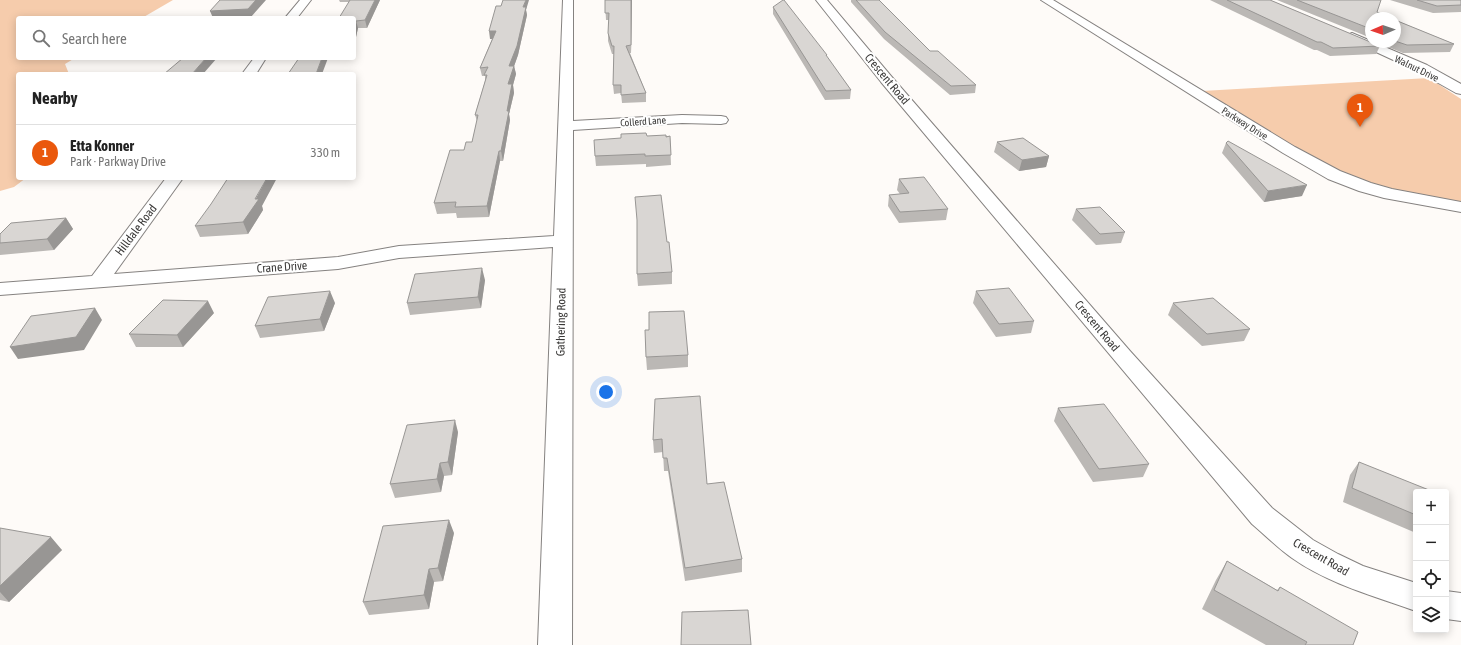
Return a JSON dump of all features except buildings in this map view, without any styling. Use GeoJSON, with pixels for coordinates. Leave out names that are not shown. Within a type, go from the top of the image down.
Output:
{"type":"FeatureCollection","features":[{"type":"Feature","properties":{"kind":"street"},"geometry":{"type":"LineString","coordinates":[[293,16],[306,0]]}},
{"type":"Feature","properties":{"kind":"street","name":"Gathering Road"},"geometry":{"type":"LineString","coordinates":[[555,645],[568,0]]}},
{"type":"Feature","properties":{"kind":"street","name":"Crescent Road"},"geometry":{"type":"LineString","coordinates":[[821,0],[1122,356],[1262,516],[1302,549],[1326,563],[1354,576],[1413,596]]}},
{"type":"Feature","properties":{"kind":"street","name":"Parkway Drive"},"geometry":{"type":"LineString","coordinates":[[1046,0],[1289,150],[1334,175],[1365,187],[1390,194],[1461,207]]}},
{"type":"Feature","properties":{"kind":"street","name":"Walnut Drive"},"geometry":{"type":"LineString","coordinates":[[1344,33],[1422,68],[1461,90]]}},
{"type":"Feature","properties":{"kind":"street"},"geometry":{"type":"LineString","coordinates":[[250,72],[259,60]]}},
{"type":"Feature","properties":{"kind":"street","name":"Collerd Lane"},"geometry":{"type":"LineString","coordinates":[[566,126],[682,119],[721,120]]}},
{"type":"Feature","properties":{"kind":"street","name":"Hilldale Road"},"geometry":{"type":"LineString","coordinates":[[98,282],[174,180]]}},
{"type":"Feature","properties":{"kind":"street","name":"Crane Drive"},"geometry":{"type":"LineString","coordinates":[[0,289],[338,263],[407,252],[563,240]]}},
{"type":"Feature","properties":{"kind":"street"},"geometry":{"type":"LineString","coordinates":[[1449,605],[1461,607]]}},
{"type":"Feature","properties":{"kind":"shaded area"},"geometry":{"type":"Polygon","coordinates":[[[0,0],[173,0],[145,16],[16,16],[16,60],[72,60],[65,64],[68,72],[16,72],[16,180],[23,180],[14,187],[0,191],[0,0]]]}},
{"type":"Feature","properties":{"kind":"shaded area"},"geometry":{"type":"Polygon","coordinates":[[[1429,78],[1461,99],[1461,203],[1382,187],[1336,171],[1202,91],[1429,78]]]}},
{"type":"Feature","properties":{"kind":"place","name":"Etta Konner"},"geometry":{"type":"Point","coordinates":[1360,127]}}]}
